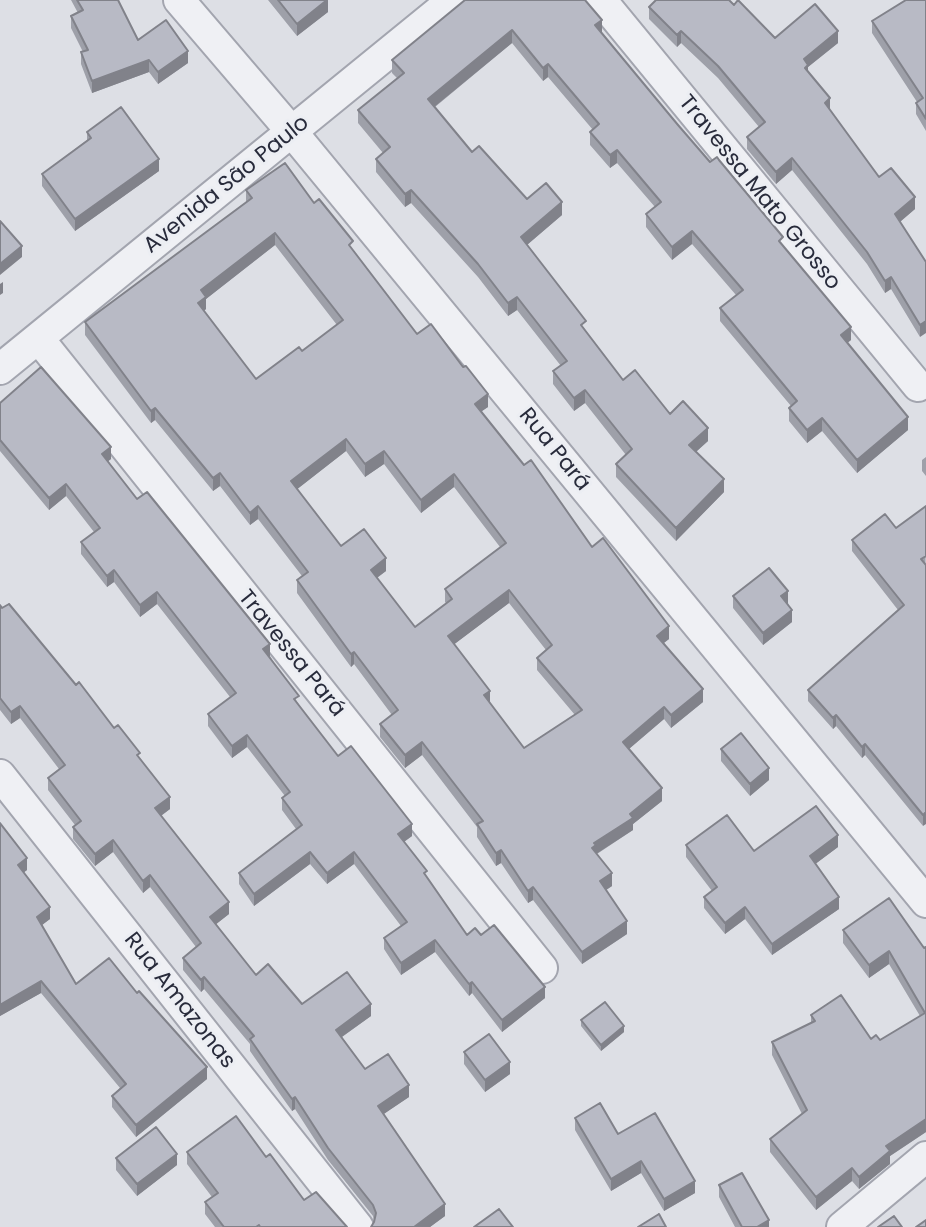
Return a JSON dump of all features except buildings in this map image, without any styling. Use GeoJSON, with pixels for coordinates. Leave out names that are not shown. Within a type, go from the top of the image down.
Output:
{"type":"FeatureCollection","features":[{"type":"Feature","properties":{"kind":"street","name":"Rua Pará"},"geometry":{"type":"LineString","coordinates":[[179,0],[292,132],[926,902]]}},
{"type":"Feature","properties":{"kind":"street","name":"Avenida São Paulo"},"geometry":{"type":"LineString","coordinates":[[0,369],[453,0]]}},
{"type":"Feature","properties":{"kind":"street","name":"Travessa Mato Grosso"},"geometry":{"type":"LineString","coordinates":[[601,0],[918,386]]}},
{"type":"Feature","properties":{"kind":"street","name":"Travessa Pará"},"geometry":{"type":"LineString","coordinates":[[39,339],[542,968]]}},
{"type":"Feature","properties":{"kind":"street","name":"Rua Amazonas"},"geometry":{"type":"LineString","coordinates":[[0,775],[358,1227]]}},
{"type":"Feature","properties":{"kind":"street"},"geometry":{"type":"LineString","coordinates":[[842,1227],[926,1157]]}}]}
